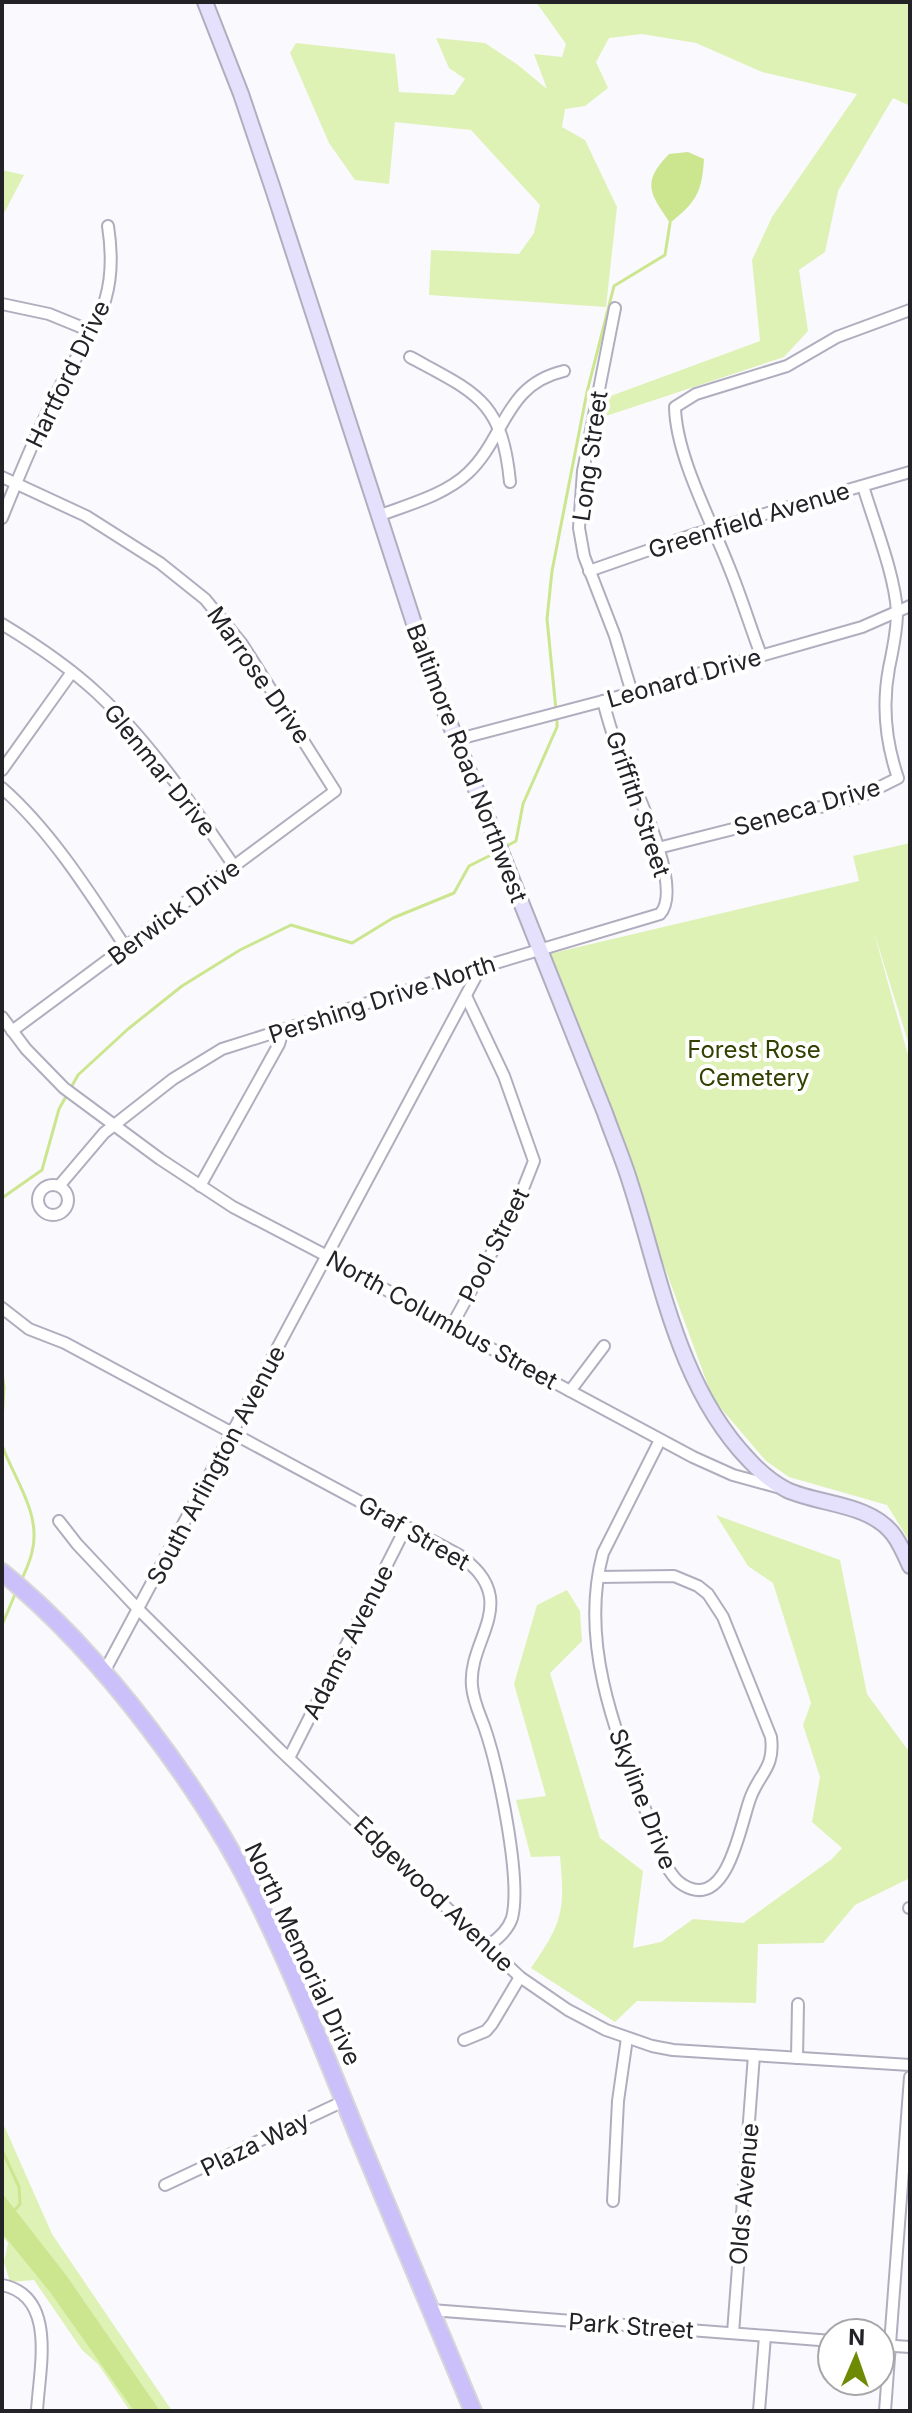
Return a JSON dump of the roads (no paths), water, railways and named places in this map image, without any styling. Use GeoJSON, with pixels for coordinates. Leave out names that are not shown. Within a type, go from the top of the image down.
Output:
{"type":"FeatureCollection","features":[{"type":"Feature","properties":{"kind":"main road","name":"Baltimore Road Northwest"},"geometry":{"type":"LineString","coordinates":[[205,2],[259,148],[378,516],[455,740],[605,1113],[630,1181],[667,1309],[700,1390],[731,1440],[761,1472],[788,1490]]}},
{"type":"Feature","properties":{"kind":"main road","name":"North Columbus Street"},"geometry":{"type":"LineString","coordinates":[[788,1490],[868,1515],[881,1523],[892,1532],[910,1566]]}},
{"type":"Feature","properties":{"kind":"main road","name":"North Memorial Drive"},"geometry":{"type":"LineString","coordinates":[[3,1573],[103,1674],[188,1782],[242,1871],[292,1975],[473,2411]]}},
{"type":"Feature","properties":{"kind":"street","name":"Hartford Drive"},"geometry":{"type":"LineString","coordinates":[[2,518],[56,393],[103,311],[110,284],[112,255],[108,226]]}},
{"type":"Feature","properties":{"kind":"street"},"geometry":{"type":"LineString","coordinates":[[2,304],[62,318],[93,332]]}},
{"type":"Feature","properties":{"kind":"street","name":"Long Street"},"geometry":{"type":"LineString","coordinates":[[615,308],[580,496],[579,528],[589,571],[615,636],[632,693]]}},
{"type":"Feature","properties":{"kind":"street"},"geometry":{"type":"LineString","coordinates":[[761,655],[688,462],[675,407],[696,394],[787,366],[837,337],[910,310]]}},
{"type":"Feature","properties":{"kind":"street"},"geometry":{"type":"LineString","coordinates":[[410,357],[470,391],[490,409],[505,444],[510,482]]}},
{"type":"Feature","properties":{"kind":"street"},"geometry":{"type":"LineString","coordinates":[[378,516],[430,496],[459,480],[477,463],[511,406],[530,386],[542,378],[564,371]]}},
{"type":"Feature","properties":{"kind":"street","name":"Greenfield Avenue"},"geometry":{"type":"LineString","coordinates":[[589,571],[714,529],[910,472]]}},
{"type":"Feature","properties":{"kind":"street","name":"Marrose Drive"},"geometry":{"type":"LineString","coordinates":[[2,477],[76,510],[111,531],[160,563],[205,599],[242,644],[335,791]]}},
{"type":"Feature","properties":{"kind":"street","name":"Seneca Drive"},"geometry":{"type":"LineString","coordinates":[[658,848],[860,797],[898,778],[890,752],[886,710],[897,612],[863,486]]}},
{"type":"Feature","properties":{"kind":"street","name":"Leonard Drive"},"geometry":{"type":"LineString","coordinates":[[455,740],[862,627],[910,606]]}},
{"type":"Feature","properties":{"kind":"street","name":"Glenmar Drive"},"geometry":{"type":"LineString","coordinates":[[2,624],[96,692],[134,733],[234,866]]}},
{"type":"Feature","properties":{"kind":"street"},"geometry":{"type":"LineString","coordinates":[[2,770],[72,672]]}},
{"type":"Feature","properties":{"kind":"street","name":"Griffith Street"},"geometry":{"type":"LineString","coordinates":[[603,701],[615,741],[658,848],[667,881],[666,908]]}},
{"type":"Feature","properties":{"kind":"street"},"geometry":{"type":"LineString","coordinates":[[2,788],[44,832],[88,890],[126,948]]}},
{"type":"Feature","properties":{"kind":"street","name":"Berwick Drive"},"geometry":{"type":"LineString","coordinates":[[12,1031],[335,791]]}},
{"type":"Feature","properties":{"kind":"street","name":"Pershing Drive North"},"geometry":{"type":"LineString","coordinates":[[59,1186],[114,1125],[173,1079],[222,1049],[481,967],[649,919],[666,908]]}},
{"type":"Feature","properties":{"kind":"street","name":"South Arlington Avenue"},"geometry":{"type":"LineString","coordinates":[[103,1674],[481,967]]}},
{"type":"Feature","properties":{"kind":"street","name":"Pool Street"},"geometry":{"type":"LineString","coordinates":[[451,1327],[513,1214],[534,1161],[504,1076],[466,996]]}},
{"type":"Feature","properties":{"kind":"street","name":"North Columbus Street"},"geometry":{"type":"LineString","coordinates":[[2,1017],[67,1091],[233,1207],[660,1440],[733,1475],[788,1490]]}},
{"type":"Feature","properties":{"kind":"street"},"geometry":{"type":"LineString","coordinates":[[200,1186],[279,1044],[283,1031]]}},
{"type":"Feature","properties":{"kind":"street","name":"Graf Street"},"geometry":{"type":"LineString","coordinates":[[2,1309],[29,1329],[65,1343],[470,1563],[488,1586],[490,1615],[475,1655],[471,1684],[498,1782],[514,1882],[512,1918],[507,1929],[489,1945]]}},
{"type":"Feature","properties":{"kind":"street"},"geometry":{"type":"LineString","coordinates":[[570,1391],[604,1346]]}},
{"type":"Feature","properties":{"kind":"street","name":"Skyline Drive"},"geometry":{"type":"LineString","coordinates":[[598,1577],[674,1576],[708,1594],[723,1617],[771,1737],[772,1758],[751,1795],[728,1865],[717,1883],[702,1890],[683,1886],[672,1877],[666,1865],[613,1722],[598,1638],[598,1577],[609,1540],[660,1440]]}},
{"type":"Feature","properties":{"kind":"street","name":"Edgewood Avenue"},"geometry":{"type":"LineString","coordinates":[[59,1521],[139,1610],[289,1758],[520,1977],[568,2010],[606,2030],[673,2050],[910,2065]]}},
{"type":"Feature","properties":{"kind":"street","name":"Adams Avenue"},"geometry":{"type":"LineString","coordinates":[[289,1758],[406,1527]]}},
{"type":"Feature","properties":{"kind":"street"},"geometry":{"type":"LineString","coordinates":[[464,2040],[486,2031],[520,1977]]}},
{"type":"Feature","properties":{"kind":"street"},"geometry":{"type":"LineString","coordinates":[[797,2058],[798,2004]]}},
{"type":"Feature","properties":{"kind":"street"},"geometry":{"type":"LineString","coordinates":[[613,2201],[618,2101],[627,2038]]}},
{"type":"Feature","properties":{"kind":"street","name":"Olds Avenue"},"geometry":{"type":"LineString","coordinates":[[733,2333],[754,2055]]}},
{"type":"Feature","properties":{"kind":"street"},"geometry":{"type":"LineString","coordinates":[[888,2317],[910,2077]]}},
{"type":"Feature","properties":{"kind":"street","name":"Plaza Way"},"geometry":{"type":"LineString","coordinates":[[165,2185],[344,2101]]}},
{"type":"Feature","properties":{"kind":"street"},"geometry":{"type":"LineString","coordinates":[[8,2287],[33,2305],[41,2326],[37,2411]]}},
{"type":"Feature","properties":{"kind":"street","name":"Park Street"},"geometry":{"type":"LineString","coordinates":[[431,2310],[816,2340]]}},
{"type":"Feature","properties":{"kind":"street"},"geometry":{"type":"LineString","coordinates":[[759,2411],[765,2336]]}},
{"type":"Feature","properties":{"kind":"waterway"},"geometry":{"type":"LineString","coordinates":[[556,710],[547,619],[552,571],[587,392],[614,286],[665,255],[670,223]]}},
{"type":"Feature","properties":{"kind":"waterway"},"geometry":{"type":"LineString","coordinates":[[505,847],[516,841],[523,804],[557,727],[557,717]]}},
{"type":"Feature","properties":{"kind":"waterway"},"geometry":{"type":"LineString","coordinates":[[2,1198],[42,1170],[59,1109],[78,1075],[128,1029],[182,986],[240,950],[291,925],[352,943],[393,918],[454,893],[469,866],[495,853]]}},
{"type":"Feature","properties":{"kind":"waterway"},"geometry":{"type":"LineString","coordinates":[[2,1372],[2,1422]]}},
{"type":"Feature","properties":{"kind":"waterway"},"geometry":{"type":"LineString","coordinates":[[2,1445],[25,1497],[33,1524],[32,1552],[21,1581]]}},
{"type":"Feature","properties":{"kind":"waterway"},"geometry":{"type":"LineString","coordinates":[[2,1625],[16,1592]]}},
{"type":"Feature","properties":{"kind":"waterway"},"geometry":{"type":"LineString","coordinates":[[2,2150],[19,2187],[20,2204],[13,2212]]}},
{"type":"Feature","properties":{"kind":"park label","name":"Forest Rose Cemetery"},"geometry":{"type":"Point","coordinates":[754,1063]}}]}
